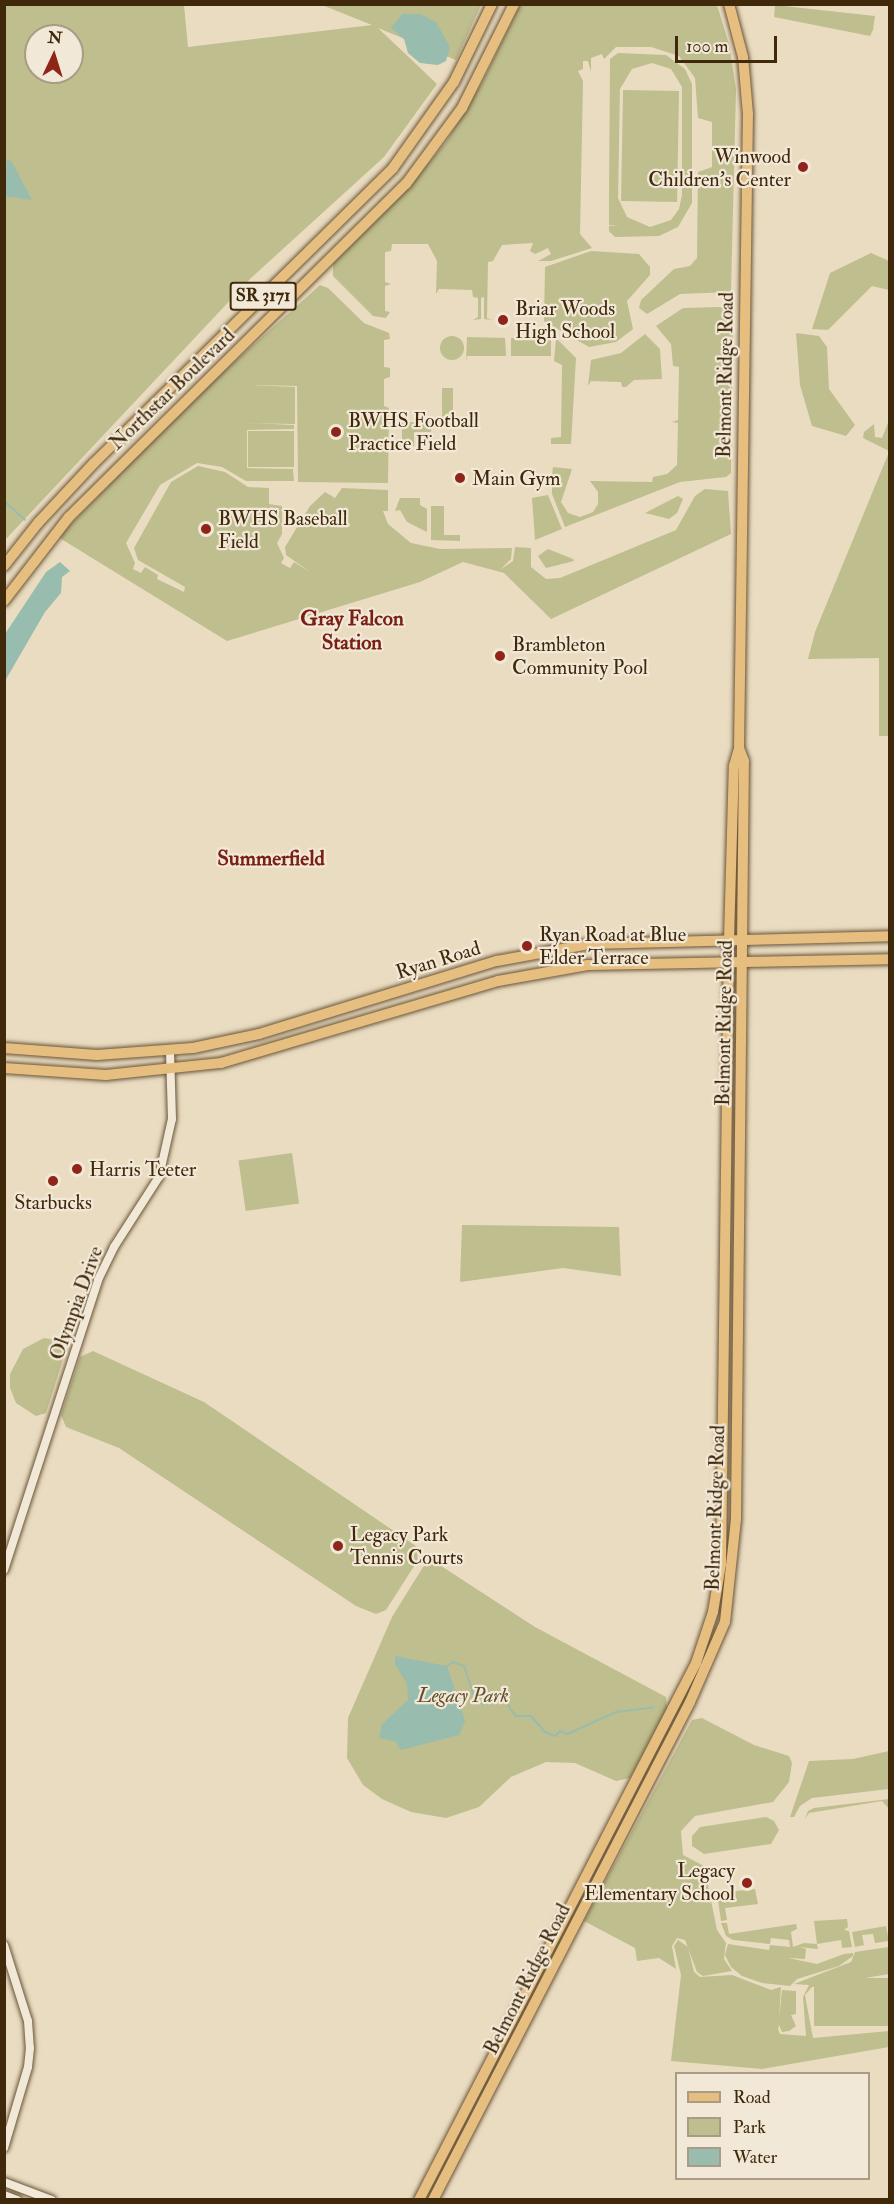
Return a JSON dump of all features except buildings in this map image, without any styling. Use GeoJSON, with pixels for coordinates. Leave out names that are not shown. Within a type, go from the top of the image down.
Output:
{"type":"FeatureCollection","features":[{"type":"Feature","properties":{"kind":"main road","name":"Northstar Boulevard"},"geometry":{"type":"LineString","coordinates":[[4,566],[86,471],[393,168],[449,90],[492,4]]}},
{"type":"Feature","properties":{"kind":"main road","name":"Northstar Boulevard"},"geometry":{"type":"LineString","coordinates":[[4,601],[69,517],[406,184],[462,108],[514,4]]}},
{"type":"Feature","properties":{"kind":"main road","name":"Belmont Ridge Road"},"geometry":{"type":"LineString","coordinates":[[419,2199],[696,1662],[713,1612],[723,1547],[729,940],[734,765],[739,748],[747,114],[743,57],[729,4]]}},
{"type":"Feature","properties":{"kind":"main road","name":"Belmont Ridge Road"},"geometry":{"type":"LineString","coordinates":[[433,2199],[690,1702],[725,1622],[731,1591],[736,1519],[744,761],[739,748]]}},
{"type":"Feature","properties":{"kind":"main road","name":"Ryan Road"},"geometry":{"type":"LineString","coordinates":[[4,1048],[97,1055],[170,1051],[259,1034],[530,954],[590,944],[890,936]]}},
{"type":"Feature","properties":{"kind":"main road","name":"Ryan Road"},"geometry":{"type":"LineString","coordinates":[[4,1068],[73,1074],[171,1071],[254,1056],[528,974],[610,963],[890,959]]}},
{"type":"Feature","properties":{"kind":"street","name":"Olympia Drive"},"geometry":{"type":"LineString","coordinates":[[4,1570],[98,1280],[114,1247],[159,1177],[171,1131],[170,1051]]}},
{"type":"Feature","properties":{"kind":"street"},"geometry":{"type":"LineString","coordinates":[[4,1945],[26,2015],[30,2048],[28,2067],[4,2148]]}},
{"type":"Feature","properties":{"kind":"street"},"geometry":{"type":"LineString","coordinates":[[4,2182],[52,2199]]}},
{"type":"Feature","properties":{"kind":"street"},"geometry":{"type":"LineString","coordinates":[[4,2195],[17,2199]]}},
{"type":"Feature","properties":{"kind":"green space"},"geometry":{"type":"Polygon","coordinates":[[[4,5],[184,5],[188,47],[372,25],[322,5],[481,5],[456,60],[378,28],[437,84],[384,157],[251,278],[5,540],[4,5]]]}},
{"type":"Feature","properties":{"kind":"green space"},"geometry":{"type":"Polygon","coordinates":[[[520,5],[717,5],[729,44],[736,89],[731,292],[680,294],[647,314],[639,308],[641,300],[674,269],[690,266],[697,258],[698,172],[712,167],[712,122],[698,118],[695,78],[679,56],[651,47],[616,47],[604,59],[602,54],[591,58],[591,72],[588,61],[583,61],[583,69],[578,71],[583,81],[580,234],[592,248],[551,261],[538,261],[551,254],[548,248],[535,254],[530,251],[533,243],[502,245],[493,261],[488,262],[487,318],[492,320],[484,319],[484,297],[481,298],[481,319],[473,320],[478,317],[478,298],[473,297],[472,290],[439,289],[436,294],[437,261],[428,244],[392,244],[391,251],[385,252],[385,282],[391,284],[385,286],[385,311],[390,312],[386,318],[373,316],[333,276],[333,263],[411,185],[446,142],[483,81],[520,5]]]}},
{"type":"Feature","properties":{"kind":"green space"},"geometry":{"type":"Polygon","coordinates":[[[775,5],[875,16],[873,30],[870,36],[774,17],[775,5]]]}},
{"type":"Feature","properties":{"kind":"green space"},"geometry":{"type":"Polygon","coordinates":[[[618,53],[666,55],[685,69],[692,84],[692,203],[678,227],[659,236],[615,237],[609,231],[609,226],[619,226],[609,225],[610,59],[618,53]],[[652,63],[632,69],[620,89],[618,198],[627,217],[650,227],[671,220],[679,209],[682,195],[682,87],[671,69],[652,63]]]}},
{"type":"Feature","properties":{"kind":"green space"},"geometry":{"type":"Polygon","coordinates":[[[623,90],[679,91],[677,202],[621,201],[623,90]]]}},
{"type":"Feature","properties":{"kind":"green space"},"geometry":{"type":"Polygon","coordinates":[[[591,251],[639,254],[650,267],[650,275],[627,301],[633,329],[616,342],[589,347],[544,321],[545,267],[591,251]]]}},
{"type":"Feature","properties":{"kind":"green space"},"geometry":{"type":"Polygon","coordinates":[[[871,253],[889,261],[889,290],[872,286],[828,330],[812,329],[830,273],[871,253]]]}},
{"type":"Feature","properties":{"kind":"green space"},"geometry":{"type":"Polygon","coordinates":[[[320,285],[328,288],[364,323],[389,333],[390,339],[384,340],[384,367],[390,368],[390,377],[384,379],[384,406],[389,408],[388,483],[298,482],[297,386],[248,385],[295,387],[295,424],[247,423],[294,425],[294,429],[247,430],[247,468],[293,469],[294,481],[246,481],[222,467],[197,463],[160,485],[126,543],[135,563],[133,569],[141,573],[145,567],[158,575],[157,579],[184,592],[185,587],[138,560],[134,548],[171,482],[198,466],[225,472],[248,487],[269,488],[269,504],[282,506],[282,534],[277,543],[284,558],[281,563],[290,568],[294,562],[310,572],[286,555],[285,547],[310,506],[325,492],[335,498],[342,488],[388,490],[388,511],[383,511],[388,524],[411,543],[440,549],[512,548],[511,559],[500,570],[513,561],[515,547],[531,548],[531,567],[546,579],[560,578],[676,530],[695,496],[705,489],[728,491],[731,534],[551,619],[504,573],[463,562],[420,582],[227,641],[58,537],[200,393],[320,285]]]}},
{"type":"Feature","properties":{"kind":"green space"},"geometry":{"type":"Polygon","coordinates":[[[720,307],[733,312],[731,473],[726,477],[680,482],[565,527],[552,494],[552,479],[558,477],[552,474],[553,467],[572,469],[561,502],[568,513],[580,517],[593,512],[598,504],[598,492],[590,481],[652,482],[653,477],[667,474],[677,465],[678,423],[672,422],[678,420],[679,367],[673,366],[671,344],[656,326],[683,308],[720,307]]]}},
{"type":"Feature","properties":{"kind":"green space"},"geometry":{"type":"Polygon","coordinates":[[[796,333],[819,336],[827,347],[829,389],[855,425],[846,436],[812,426],[800,385],[796,333]]]}},
{"type":"Feature","properties":{"kind":"green space"},"geometry":{"type":"Polygon","coordinates":[[[645,334],[660,349],[662,379],[634,380],[626,387],[622,387],[621,382],[591,381],[588,386],[591,360],[621,353],[645,334]]]}},
{"type":"Feature","properties":{"kind":"green space"},"geometry":{"type":"Polygon","coordinates":[[[452,336],[457,337],[463,343],[463,353],[457,359],[452,360],[447,359],[441,353],[440,348],[441,343],[447,337],[452,336]]]}},
{"type":"Feature","properties":{"kind":"green space"},"geometry":{"type":"Polygon","coordinates":[[[467,337],[505,338],[506,356],[467,356],[466,362],[467,337]]]}},
{"type":"Feature","properties":{"kind":"green space"},"geometry":{"type":"Polygon","coordinates":[[[511,338],[551,338],[551,356],[511,356],[511,338]]]}},
{"type":"Feature","properties":{"kind":"green space"},"geometry":{"type":"Polygon","coordinates":[[[556,338],[576,358],[571,444],[551,444],[551,438],[561,437],[562,365],[554,361],[556,338]]]}},
{"type":"Feature","properties":{"kind":"green space"},"geometry":{"type":"Polygon","coordinates":[[[442,388],[453,388],[453,421],[442,421],[442,388]]]}},
{"type":"Feature","properties":{"kind":"green space"},"geometry":{"type":"Polygon","coordinates":[[[889,420],[889,451],[863,438],[864,432],[874,424],[875,437],[882,438],[889,420]]]}},
{"type":"Feature","properties":{"kind":"green space"},"geometry":{"type":"Polygon","coordinates":[[[402,422],[432,422],[431,432],[414,432],[414,446],[402,447],[402,422]]]}},
{"type":"Feature","properties":{"kind":"green space"},"geometry":{"type":"Polygon","coordinates":[[[248,431],[294,431],[294,467],[248,467],[248,431]]]}},
{"type":"Feature","properties":{"kind":"green space"},"geometry":{"type":"Polygon","coordinates":[[[889,452],[890,736],[879,736],[879,658],[808,659],[815,632],[889,452]]]}},
{"type":"Feature","properties":{"kind":"green space"},"geometry":{"type":"Polygon","coordinates":[[[548,495],[562,529],[535,540],[532,498],[548,495]]]}},
{"type":"Feature","properties":{"kind":"green space"},"geometry":{"type":"Polygon","coordinates":[[[678,496],[683,499],[677,513],[669,519],[645,513],[678,496]]]}},
{"type":"Feature","properties":{"kind":"green space"},"geometry":{"type":"Polygon","coordinates":[[[400,498],[420,498],[420,505],[427,509],[427,532],[407,522],[400,510],[395,511],[400,498]]]}},
{"type":"Feature","properties":{"kind":"green space"},"geometry":{"type":"Polygon","coordinates":[[[431,506],[444,506],[444,535],[460,535],[460,541],[431,540],[431,506]]]}},
{"type":"Feature","properties":{"kind":"green space"},"geometry":{"type":"Polygon","coordinates":[[[548,549],[574,561],[546,568],[538,556],[548,549]]]}},
{"type":"Feature","properties":{"kind":"green space"},"geometry":{"type":"Polygon","coordinates":[[[292,1153],[299,1204],[246,1211],[239,1161],[292,1153]]]}},
{"type":"Feature","properties":{"kind":"green space"},"geometry":{"type":"Polygon","coordinates":[[[462,1225],[619,1227],[621,1276],[563,1268],[460,1282],[462,1225]]]}},
{"type":"Feature","properties":{"kind":"green space"},"geometry":{"type":"Polygon","coordinates":[[[44,1338],[61,1341],[66,1350],[46,1413],[36,1416],[16,1403],[10,1388],[10,1374],[23,1349],[44,1338]]]}},
{"type":"Feature","properties":{"kind":"green space"},"geometry":{"type":"Polygon","coordinates":[[[93,1351],[204,1402],[416,1546],[418,1560],[386,1610],[376,1614],[356,1606],[119,1448],[66,1427],[61,1415],[80,1357],[93,1351]]]}},
{"type":"Feature","properties":{"kind":"green space","name":"Legacy Park"},"geometry":{"type":"Polygon","coordinates":[[[432,1560],[535,1627],[666,1697],[667,1709],[630,1778],[616,1781],[575,1763],[546,1762],[511,1777],[479,1807],[446,1818],[411,1812],[382,1799],[363,1785],[347,1758],[348,1718],[392,1617],[423,1567],[432,1560]]]}},
{"type":"Feature","properties":{"kind":"green space"},"geometry":{"type":"Polygon","coordinates":[[[702,1718],[754,1745],[789,1756],[792,1763],[789,1782],[773,1802],[695,1816],[681,1831],[683,1855],[704,1866],[717,1930],[726,1943],[724,1959],[732,1971],[703,1976],[697,1972],[685,1940],[677,1938],[672,1946],[676,1969],[659,1958],[637,1961],[635,1948],[584,1921],[692,1720],[702,1718]]]}},
{"type":"Feature","properties":{"kind":"green space"},"geometry":{"type":"Polygon","coordinates":[[[889,1751],[889,1789],[812,1798],[800,1806],[794,1817],[790,1817],[809,1761],[853,1759],[889,1751]]]}},
{"type":"Feature","properties":{"kind":"green space"},"geometry":{"type":"Polygon","coordinates":[[[889,1799],[889,1809],[882,1801],[809,1813],[805,1819],[808,1811],[814,1808],[889,1799]]]}},
{"type":"Feature","properties":{"kind":"green space"},"geometry":{"type":"Polygon","coordinates":[[[766,1817],[774,1821],[779,1830],[771,1844],[704,1854],[692,1846],[692,1836],[700,1827],[766,1817]]]}},
{"type":"Feature","properties":{"kind":"green space"},"geometry":{"type":"Polygon","coordinates":[[[755,1889],[758,1904],[725,1908],[727,1920],[721,1921],[717,1893],[755,1889]]]}},
{"type":"Feature","properties":{"kind":"green space"},"geometry":{"type":"Polygon","coordinates":[[[847,1919],[848,1927],[844,1930],[849,1931],[852,1947],[842,1948],[841,1940],[817,1944],[814,1921],[847,1919]]]}},
{"type":"Feature","properties":{"kind":"green space"},"geometry":{"type":"Polygon","coordinates":[[[721,1923],[727,1923],[729,1934],[796,1924],[797,1929],[791,1932],[793,1947],[804,1943],[817,1944],[818,1949],[799,1947],[806,1949],[805,1959],[788,1958],[817,1964],[844,1954],[853,1953],[853,1956],[839,1966],[797,1979],[790,1986],[762,1983],[742,1976],[731,1967],[725,1955],[728,1944],[769,1950],[770,1945],[790,1947],[789,1940],[771,1938],[770,1944],[733,1940],[726,1936],[721,1923]]]}},
{"type":"Feature","properties":{"kind":"green space"},"geometry":{"type":"Polygon","coordinates":[[[886,1926],[889,1941],[875,1943],[873,1934],[862,1935],[864,1945],[855,1947],[852,1932],[886,1926]]]}},
{"type":"Feature","properties":{"kind":"green space"},"geometry":{"type":"Polygon","coordinates":[[[678,1940],[688,1947],[694,1972],[700,1977],[732,1975],[771,1990],[781,1987],[779,2019],[782,1990],[796,1991],[796,2014],[791,2015],[796,2026],[789,2031],[782,2032],[779,2025],[778,2029],[780,2034],[806,2036],[803,1997],[809,1985],[794,1984],[851,1962],[855,1952],[889,1947],[889,1974],[812,1987],[805,1995],[813,2038],[889,2031],[889,2047],[762,2069],[671,2061],[681,1975],[674,1946],[678,1940]]]}},
{"type":"Feature","properties":{"kind":"green space"},"geometry":{"type":"Polygon","coordinates":[[[814,1978],[889,1978],[889,2026],[814,2026],[814,1978]]]}},
{"type":"Feature","properties":{"kind":"water"},"geometry":{"type":"Polygon","coordinates":[[[402,14],[420,14],[436,22],[450,47],[446,61],[438,65],[420,63],[408,53],[404,39],[391,28],[402,14]]]}},
{"type":"Feature","properties":{"kind":"water"},"geometry":{"type":"Polygon","coordinates":[[[7,159],[12,162],[32,200],[5,196],[7,159]]]}},
{"type":"Feature","properties":{"kind":"water"},"geometry":{"type":"Polygon","coordinates":[[[60,562],[70,571],[62,577],[61,593],[45,612],[5,681],[5,634],[46,572],[60,562]]]}},
{"type":"Feature","properties":{"kind":"water"},"geometry":{"type":"Polygon","coordinates":[[[395,1656],[447,1666],[465,1721],[459,1735],[401,1750],[395,1741],[379,1738],[382,1724],[408,1700],[407,1684],[395,1664],[395,1656]]]}},
{"type":"Feature","properties":{"kind":"waterway"},"geometry":{"type":"LineString","coordinates":[[4,501],[25,520]]}},
{"type":"Feature","properties":{"kind":"waterway"},"geometry":{"type":"LineString","coordinates":[[447,1666],[453,1662],[464,1666],[475,1699],[484,1704],[505,1701],[516,1716],[531,1716],[545,1732],[555,1736],[560,1731],[567,1734],[616,1712],[654,1707]]}},
{"type":"Feature","properties":{"kind":"place","name":"Winwood Children's Center"},"geometry":{"type":"Point","coordinates":[803,167]}},
{"type":"Feature","properties":{"kind":"place","name":"Briar Woods High School"},"geometry":{"type":"Point","coordinates":[503,320]}},
{"type":"Feature","properties":{"kind":"place","name":"BWHS Football Practice Field"},"geometry":{"type":"Point","coordinates":[336,432]}},
{"type":"Feature","properties":{"kind":"place","name":"Main Gym"},"geometry":{"type":"Point","coordinates":[460,478]}},
{"type":"Feature","properties":{"kind":"place","name":"BWHS Baseball Field"},"geometry":{"type":"Point","coordinates":[206,529]}},
{"type":"Feature","properties":{"kind":"place","name":"Brambleton Community Pool"},"geometry":{"type":"Point","coordinates":[500,656]}},
{"type":"Feature","properties":{"kind":"place","name":"Ryan Road at Blue Elder Terrace"},"geometry":{"type":"Point","coordinates":[527,946]}},
{"type":"Feature","properties":{"kind":"place","name":"Harris Teeter"},"geometry":{"type":"Point","coordinates":[77,1169]}},
{"type":"Feature","properties":{"kind":"place","name":"Starbucks"},"geometry":{"type":"Point","coordinates":[53,1181]}},
{"type":"Feature","properties":{"kind":"place","name":"Legacy Park Tennis Courts"},"geometry":{"type":"Point","coordinates":[338,1546]}},
{"type":"Feature","properties":{"kind":"place","name":"Legacy Elementary School"},"geometry":{"type":"Point","coordinates":[747,1883]}},
{"type":"Feature","properties":{"kind":"district","name":"Gray Falcon Station"},"geometry":{"type":"Point","coordinates":[352,631]}},
{"type":"Feature","properties":{"kind":"district","name":"Summerfield"},"geometry":{"type":"Point","coordinates":[271,859]}}]}
